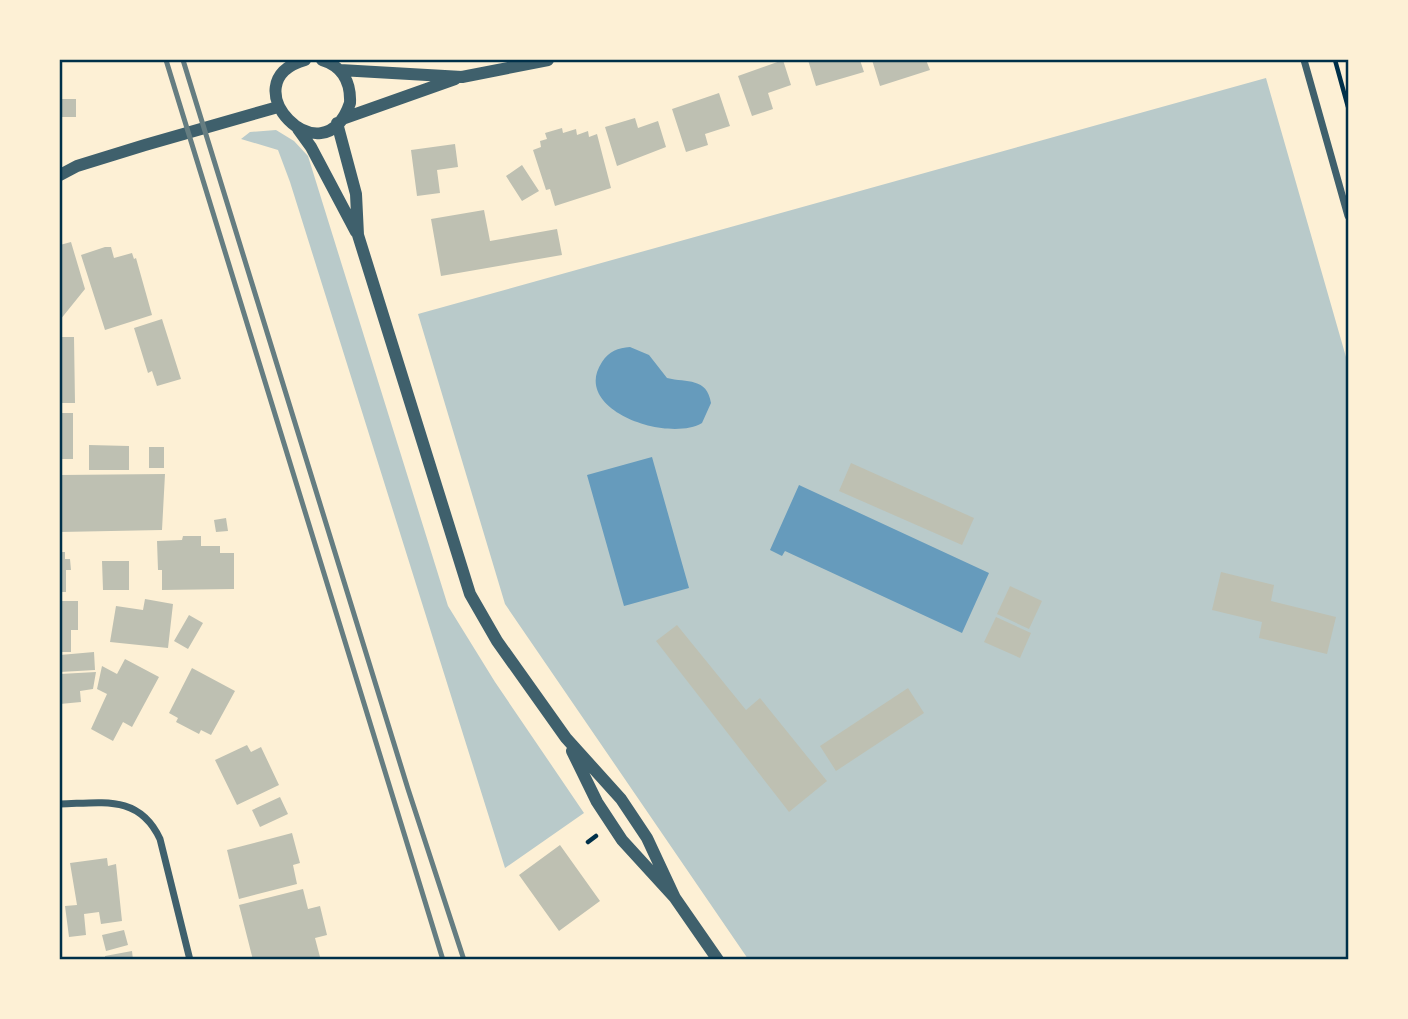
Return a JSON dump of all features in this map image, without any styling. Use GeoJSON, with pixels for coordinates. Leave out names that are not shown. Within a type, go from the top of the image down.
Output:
{"type":"FeatureCollection","features":[{"type":"Feature","properties":{"kind":"street"},"geometry":{"type":"LineString","coordinates":[[282,60],[282,76],[277,91],[278,107],[285,120],[298,129],[311,147],[358,235],[462,575],[497,641],[566,738],[636,821],[675,898]]}},
{"type":"Feature","properties":{"kind":"street"},"geometry":{"type":"LineString","coordinates":[[282,76],[293,64],[305,60]]}},
{"type":"Feature","properties":{"kind":"street"},"geometry":{"type":"LineString","coordinates":[[325,60],[340,70],[462,77]]}},
{"type":"Feature","properties":{"kind":"street"},"geometry":{"type":"LineString","coordinates":[[298,129],[320,132],[340,121],[462,77],[548,60]]}},
{"type":"Feature","properties":{"kind":"street"},"geometry":{"type":"LineString","coordinates":[[1304,60],[1349,216]]}},
{"type":"Feature","properties":{"kind":"street"},"geometry":{"type":"LineString","coordinates":[[340,70],[350,94],[340,121],[356,194],[358,235]]}},
{"type":"Feature","properties":{"kind":"street"},"geometry":{"type":"LineString","coordinates":[[60,175],[77,166],[278,107]]}},
{"type":"Feature","properties":{"kind":"street"},"geometry":{"type":"LineString","coordinates":[[60,167],[77,166]]}},
{"type":"Feature","properties":{"kind":"street"},"geometry":{"type":"LineString","coordinates":[[566,738],[597,802],[622,839],[675,898],[718,960]]}},
{"type":"Feature","properties":{"kind":"street"},"geometry":{"type":"LineString","coordinates":[[60,804],[120,804],[134,808],[153,825],[160,839],[190,960]]}},
{"type":"Feature","properties":{"kind":"path"},"geometry":{"type":"LineString","coordinates":[[1335,60],[1349,107]]}},
{"type":"Feature","properties":{"kind":"shaded area"},"geometry":{"type":"Polygon","coordinates":[[[1266,78],[1348,364],[1348,959],[748,959],[505,604],[418,314],[1266,78]]]}},
{"type":"Feature","properties":{"kind":"shaded area"},"geometry":{"type":"Polygon","coordinates":[[[276,130],[294,141],[308,156],[448,606],[495,682],[584,813],[505,868],[290,182],[278,150],[241,139],[250,132],[276,130]]]}},
{"type":"Feature","properties":{"kind":"water"},"geometry":{"type":"Polygon","coordinates":[[[630,347],[649,355],[667,378],[695,383],[705,389],[711,403],[702,423],[687,428],[668,429],[627,418],[611,408],[599,395],[596,379],[602,362],[608,355],[618,349],[630,347]]]}},
{"type":"Feature","properties":{"kind":"water"},"geometry":{"type":"Polygon","coordinates":[[[652,457],[689,588],[624,606],[587,475],[652,457]]]}},
{"type":"Feature","properties":{"kind":"water"},"geometry":{"type":"Polygon","coordinates":[[[799,485],[989,573],[962,633],[785,551],[782,556],[770,550],[799,485]]]}},
{"type":"Feature","properties":{"kind":"building"},"geometry":{"type":"Polygon","coordinates":[[[783,60],[791,85],[768,93],[773,109],[752,116],[738,76],[783,60]]]}},
{"type":"Feature","properties":{"kind":"building"},"geometry":{"type":"Polygon","coordinates":[[[808,60],[860,60],[864,72],[816,86],[808,60]]]}},
{"type":"Feature","properties":{"kind":"building"},"geometry":{"type":"Polygon","coordinates":[[[872,60],[926,60],[930,70],[880,86],[872,60]]]}},
{"type":"Feature","properties":{"kind":"building"},"geometry":{"type":"Polygon","coordinates":[[[719,93],[730,126],[705,134],[708,145],[686,152],[672,109],[719,93]]]}},
{"type":"Feature","properties":{"kind":"building"},"geometry":{"type":"Polygon","coordinates":[[[60,99],[76,99],[76,117],[60,117],[60,99]]]}},
{"type":"Feature","properties":{"kind":"building"},"geometry":{"type":"Polygon","coordinates":[[[635,118],[638,128],[658,121],[666,147],[617,166],[605,127],[635,118]]]}},
{"type":"Feature","properties":{"kind":"building"},"geometry":{"type":"Polygon","coordinates":[[[562,128],[563,133],[576,129],[577,135],[588,131],[589,137],[597,134],[611,188],[555,206],[550,189],[546,190],[533,150],[541,147],[540,141],[547,139],[545,133],[562,128]]]}},
{"type":"Feature","properties":{"kind":"building"},"geometry":{"type":"Polygon","coordinates":[[[455,144],[458,167],[437,170],[440,193],[417,196],[411,150],[455,144]]]}},
{"type":"Feature","properties":{"kind":"building"},"geometry":{"type":"Polygon","coordinates":[[[522,165],[539,191],[522,201],[506,176],[522,165]]]}},
{"type":"Feature","properties":{"kind":"building"},"geometry":{"type":"Polygon","coordinates":[[[484,210],[490,241],[557,229],[562,255],[441,276],[431,219],[484,210]]]}},
{"type":"Feature","properties":{"kind":"building"},"geometry":{"type":"Polygon","coordinates":[[[71,242],[85,289],[60,320],[60,245],[71,242]]]}},
{"type":"Feature","properties":{"kind":"building"},"geometry":{"type":"Polygon","coordinates":[[[111,247],[114,258],[132,253],[134,259],[136,258],[152,315],[105,330],[81,255],[111,247]]]}},
{"type":"Feature","properties":{"kind":"building"},"geometry":{"type":"Polygon","coordinates":[[[162,319],[181,379],[157,386],[152,371],[148,373],[134,328],[162,319]]]}},
{"type":"Feature","properties":{"kind":"building"},"geometry":{"type":"Polygon","coordinates":[[[60,337],[74,337],[75,403],[60,403],[60,337]]]}},
{"type":"Feature","properties":{"kind":"building"},"geometry":{"type":"Polygon","coordinates":[[[60,413],[73,413],[73,459],[60,459],[60,413]]]}},
{"type":"Feature","properties":{"kind":"building"},"geometry":{"type":"Polygon","coordinates":[[[89,445],[129,446],[129,470],[89,470],[89,445]]]}},
{"type":"Feature","properties":{"kind":"building"},"geometry":{"type":"Polygon","coordinates":[[[149,447],[164,447],[164,468],[149,468],[149,447]]]}},
{"type":"Feature","properties":{"kind":"building"},"geometry":{"type":"Polygon","coordinates":[[[851,463],[974,518],[962,545],[839,491],[851,463]]]}},
{"type":"Feature","properties":{"kind":"building"},"geometry":{"type":"Polygon","coordinates":[[[165,474],[162,530],[60,532],[60,475],[165,474]]]}},
{"type":"Feature","properties":{"kind":"building"},"geometry":{"type":"Polygon","coordinates":[[[226,518],[228,531],[216,532],[214,520],[226,518]]]}},
{"type":"Feature","properties":{"kind":"building"},"geometry":{"type":"Polygon","coordinates":[[[183,536],[201,536],[201,546],[220,546],[220,553],[234,553],[234,589],[162,590],[157,541],[182,540],[183,536]]]}},
{"type":"Feature","properties":{"kind":"building"},"geometry":{"type":"Polygon","coordinates":[[[60,552],[65,552],[65,559],[70,559],[71,570],[66,570],[66,592],[60,592],[60,552]]]}},
{"type":"Feature","properties":{"kind":"building"},"geometry":{"type":"Polygon","coordinates":[[[102,561],[129,561],[129,590],[103,590],[102,561]]]}},
{"type":"Feature","properties":{"kind":"building"},"geometry":{"type":"Polygon","coordinates":[[[1221,572],[1274,585],[1271,601],[1336,617],[1327,654],[1259,638],[1262,622],[1212,610],[1221,572]]]}},
{"type":"Feature","properties":{"kind":"building"},"geometry":{"type":"Polygon","coordinates":[[[1010,586],[1042,601],[1029,629],[997,614],[1010,586]]]}},
{"type":"Feature","properties":{"kind":"building"},"geometry":{"type":"Polygon","coordinates":[[[145,599],[173,604],[168,648],[110,642],[116,606],[143,610],[145,599]]]}},
{"type":"Feature","properties":{"kind":"building"},"geometry":{"type":"Polygon","coordinates":[[[60,601],[78,601],[78,630],[71,630],[71,652],[60,652],[60,601]]]}},
{"type":"Feature","properties":{"kind":"building"},"geometry":{"type":"Polygon","coordinates":[[[189,615],[203,623],[188,649],[174,641],[189,615]]]}},
{"type":"Feature","properties":{"kind":"building"},"geometry":{"type":"Polygon","coordinates":[[[996,617],[1031,633],[1020,658],[984,642],[996,617]]]}},
{"type":"Feature","properties":{"kind":"building"},"geometry":{"type":"Polygon","coordinates":[[[677,625],[746,710],[760,698],[827,781],[789,812],[656,641],[677,625]]]}},
{"type":"Feature","properties":{"kind":"building"},"geometry":{"type":"Polygon","coordinates":[[[94,652],[95,670],[60,672],[60,655],[94,652]]]}},
{"type":"Feature","properties":{"kind":"building"},"geometry":{"type":"Polygon","coordinates":[[[125,659],[159,677],[132,727],[123,722],[113,741],[91,729],[107,694],[97,689],[102,666],[117,674],[125,659]]]}},
{"type":"Feature","properties":{"kind":"building"},"geometry":{"type":"Polygon","coordinates":[[[192,668],[235,691],[211,735],[201,730],[199,734],[176,722],[178,718],[169,713],[192,668]]]}},
{"type":"Feature","properties":{"kind":"building"},"geometry":{"type":"Polygon","coordinates":[[[96,672],[93,689],[80,691],[81,702],[60,704],[60,674],[96,672]]]}},
{"type":"Feature","properties":{"kind":"building"},"geometry":{"type":"Polygon","coordinates":[[[908,688],[924,713],[836,771],[820,746],[908,688]]]}},
{"type":"Feature","properties":{"kind":"building"},"geometry":{"type":"Polygon","coordinates":[[[247,745],[251,752],[261,747],[279,785],[237,805],[215,760],[247,745]]]}},
{"type":"Feature","properties":{"kind":"building"},"geometry":{"type":"Polygon","coordinates":[[[280,797],[288,814],[260,827],[252,810],[280,797]]]}},
{"type":"Feature","properties":{"kind":"building"},"geometry":{"type":"Polygon","coordinates":[[[292,833],[300,863],[293,865],[297,884],[239,899],[227,850],[292,833]]]}},
{"type":"Feature","properties":{"kind":"building"},"geometry":{"type":"Polygon","coordinates":[[[560,845],[600,901],[559,931],[519,875],[560,845]]]}},
{"type":"Feature","properties":{"kind":"building"},"geometry":{"type":"Polygon","coordinates":[[[107,858],[108,866],[116,864],[122,921],[101,924],[99,912],[84,914],[86,935],[69,937],[65,906],[77,905],[70,863],[107,858]]]}},
{"type":"Feature","properties":{"kind":"building"},"geometry":{"type":"Polygon","coordinates":[[[303,889],[308,909],[320,906],[327,935],[315,938],[320,957],[253,960],[239,905],[303,889]]]}},
{"type":"Feature","properties":{"kind":"building"},"geometry":{"type":"Polygon","coordinates":[[[124,930],[128,945],[106,951],[102,935],[124,930]]]}},
{"type":"Feature","properties":{"kind":"building"},"geometry":{"type":"Polygon","coordinates":[[[132,951],[133,960],[105,960],[105,956],[132,951]]]}},
{"type":"Feature","properties":{"kind":"railway"},"geometry":{"type":"LineString","coordinates":[[166,60],[443,960]]}},
{"type":"Feature","properties":{"kind":"railway"},"geometry":{"type":"LineString","coordinates":[[183,60],[408,789],[464,960]]}}]}
